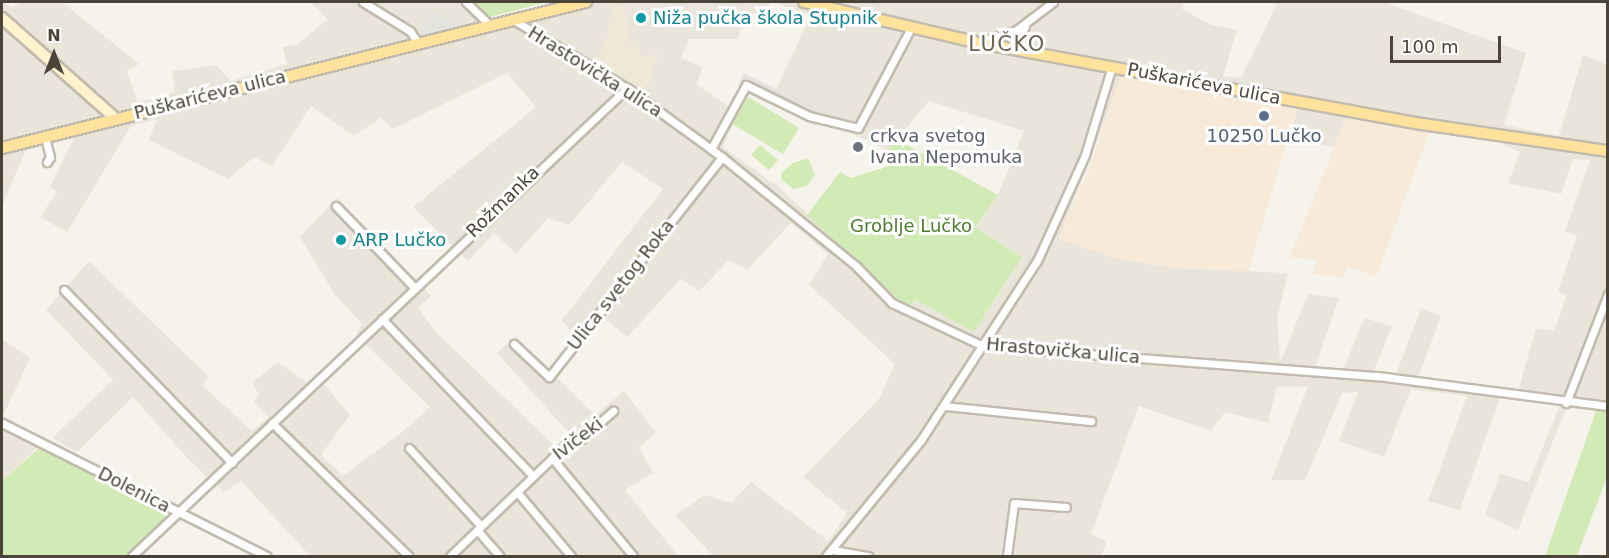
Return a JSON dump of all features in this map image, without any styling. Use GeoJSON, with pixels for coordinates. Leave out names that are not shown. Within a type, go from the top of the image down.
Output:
{"type":"FeatureCollection","features":[{"type":"Feature","properties":{"kind":"main road","name":"Puškarićeva ulica"},"geometry":{"type":"LineString","coordinates":[[2,148],[586,2]]}},
{"type":"Feature","properties":{"kind":"main road","name":"Puškarićeva ulica"},"geometry":{"type":"LineString","coordinates":[[804,2],[974,42],[1422,124],[1608,151]]}},
{"type":"Feature","properties":{"kind":"main road"},"geometry":{"type":"LineString","coordinates":[[2,18],[116,119]]}},
{"type":"Feature","properties":{"kind":"street"},"geometry":{"type":"LineString","coordinates":[[363,2],[410,32],[418,43]]}},
{"type":"Feature","properties":{"kind":"street"},"geometry":{"type":"LineString","coordinates":[[466,2],[490,25]]}},
{"type":"Feature","properties":{"kind":"street"},"geometry":{"type":"LineString","coordinates":[[974,42],[1003,37],[1026,24],[1053,2]]}},
{"type":"Feature","properties":{"kind":"street","name":"Hrastovička ulica"},"geometry":{"type":"LineString","coordinates":[[513,20],[627,88],[722,157],[856,266],[892,303],[983,346],[1377,376],[1566,403],[1608,406]]}},
{"type":"Feature","properties":{"kind":"street"},"geometry":{"type":"LineString","coordinates":[[1024,50],[1020,38],[1026,24]]}},
{"type":"Feature","properties":{"kind":"street"},"geometry":{"type":"LineString","coordinates":[[711,149],[746,85],[809,116],[858,128],[911,28]]}},
{"type":"Feature","properties":{"kind":"street"},"geometry":{"type":"LineString","coordinates":[[826,556],[945,406],[1037,261],[1071,192],[1112,66]]}},
{"type":"Feature","properties":{"kind":"street","name":"Rožmanka"},"geometry":{"type":"LineString","coordinates":[[132,556],[627,88]]}},
{"type":"Feature","properties":{"kind":"street"},"geometry":{"type":"LineString","coordinates":[[45,136],[50,157],[46,162]]}},
{"type":"Feature","properties":{"kind":"street","name":"Ulica svetog Roka"},"geometry":{"type":"LineString","coordinates":[[514,344],[549,377],[722,157]]}},
{"type":"Feature","properties":{"kind":"street"},"geometry":{"type":"LineString","coordinates":[[336,206],[414,287]]}},
{"type":"Feature","properties":{"kind":"street"},"geometry":{"type":"LineString","coordinates":[[64,290],[232,463]]}},
{"type":"Feature","properties":{"kind":"street"},"geometry":{"type":"LineString","coordinates":[[1566,403],[1608,294]]}},
{"type":"Feature","properties":{"kind":"street"},"geometry":{"type":"LineString","coordinates":[[382,319],[533,476]]}},
{"type":"Feature","properties":{"kind":"street"},"geometry":{"type":"LineString","coordinates":[[945,406],[1092,421]]}},
{"type":"Feature","properties":{"kind":"street","name":"Ivičeki"},"geometry":{"type":"LineString","coordinates":[[450,556],[568,443],[581,439],[613,411]]}},
{"type":"Feature","properties":{"kind":"street","name":"Dolenica"},"geometry":{"type":"LineString","coordinates":[[2,423],[266,556]]}},
{"type":"Feature","properties":{"kind":"street"},"geometry":{"type":"LineString","coordinates":[[272,423],[409,556]]}},
{"type":"Feature","properties":{"kind":"street"},"geometry":{"type":"LineString","coordinates":[[409,448],[479,528],[500,556]]}},
{"type":"Feature","properties":{"kind":"street"},"geometry":{"type":"LineString","coordinates":[[552,458],[633,556]]}},
{"type":"Feature","properties":{"kind":"street"},"geometry":{"type":"LineString","coordinates":[[517,492],[571,556]]}},
{"type":"Feature","properties":{"kind":"street"},"geometry":{"type":"LineString","coordinates":[[1007,556],[1014,503],[1066,507]]}},
{"type":"Feature","properties":{"kind":"street"},"geometry":{"type":"LineString","coordinates":[[833,550],[868,556]]}},
{"type":"Feature","properties":{"kind":"shaded area"},"geometry":{"type":"Polygon","coordinates":[[[2,2],[12,7],[24,2],[62,2],[139,64],[127,71],[138,102],[175,92],[172,71],[216,65],[231,81],[287,64],[283,47],[296,45],[328,19],[310,2],[470,2],[491,21],[573,2],[771,2],[1184,2],[1182,9],[1209,24],[1237,30],[1223,76],[1241,78],[1278,2],[1383,2],[1526,53],[1504,125],[1559,136],[1583,55],[1607,65],[1607,412],[1566,408],[1518,530],[1485,515],[1500,474],[1529,482],[1560,405],[1516,399],[1536,328],[1554,331],[1566,296],[1558,291],[1577,236],[1565,231],[1590,160],[1573,159],[1561,194],[1508,183],[1520,152],[1497,141],[1346,118],[1334,147],[1289,138],[1297,109],[1122,75],[1059,239],[1116,258],[1173,268],[1288,273],[1277,318],[1280,363],[1308,294],[1339,298],[1315,367],[1343,370],[1364,318],[1392,326],[1372,375],[1395,377],[1421,308],[1441,316],[1417,380],[1503,389],[1460,510],[1428,501],[1467,396],[1411,389],[1384,457],[1339,441],[1358,392],[1342,393],[1305,480],[1271,480],[1308,386],[1277,387],[1268,423],[1225,412],[1211,431],[1139,406],[1091,534],[1107,542],[1101,556],[713,556],[675,515],[705,495],[731,503],[751,482],[828,541],[847,513],[803,477],[879,399],[895,364],[809,285],[828,254],[791,223],[747,270],[729,260],[699,291],[681,279],[627,337],[605,319],[584,346],[562,320],[663,189],[622,162],[569,225],[548,218],[516,254],[494,233],[468,261],[413,207],[536,107],[507,73],[393,129],[380,118],[354,136],[311,106],[272,166],[254,157],[228,179],[149,140],[157,119],[131,126],[67,232],[40,217],[57,192],[50,187],[75,136],[25,151],[2,207],[2,2]],[[771,2],[764,15],[747,12],[737,39],[689,39],[681,58],[702,67],[697,85],[737,112],[723,147],[780,188],[907,307],[916,300],[974,332],[1022,257],[974,227],[998,195],[1024,131],[929,101],[888,150],[851,133],[806,121],[770,103],[811,15],[771,2]]]}},
{"type":"Feature","properties":{"kind":"shaded area"},"geometry":{"type":"Polygon","coordinates":[[[625,6],[629,45],[638,48],[641,57],[658,54],[646,90],[596,63],[607,38],[612,8],[625,6]]]}},
{"type":"Feature","properties":{"kind":"shaded area"},"geometry":{"type":"Polygon","coordinates":[[[431,10],[455,25],[452,30],[423,37],[419,34],[431,10]]]}},
{"type":"Feature","properties":{"kind":"shaded area"},"geometry":{"type":"Polygon","coordinates":[[[744,73],[824,113],[817,126],[738,86],[744,73]]]}},
{"type":"Feature","properties":{"kind":"shaded area"},"geometry":{"type":"Polygon","coordinates":[[[1121,75],[1297,109],[1248,271],[1173,268],[1116,258],[1059,239],[1093,158],[1121,75]]]}},
{"type":"Feature","properties":{"kind":"shaded area"},"geometry":{"type":"Polygon","coordinates":[[[1346,118],[1430,131],[1376,277],[1348,267],[1343,278],[1312,274],[1317,260],[1290,257],[1346,118]]]}},
{"type":"Feature","properties":{"kind":"shaded area"},"geometry":{"type":"Polygon","coordinates":[[[337,198],[431,296],[418,308],[435,331],[556,447],[570,434],[497,353],[515,336],[595,415],[624,391],[656,432],[639,448],[653,473],[625,490],[678,556],[310,556],[241,481],[224,492],[187,458],[133,397],[77,452],[52,438],[113,380],[46,310],[89,261],[208,376],[203,386],[252,431],[269,417],[254,402],[259,394],[252,383],[278,362],[306,382],[317,376],[350,415],[321,455],[343,476],[401,433],[430,407],[356,335],[362,324],[335,295],[300,237],[337,198]]]}},
{"type":"Feature","properties":{"kind":"shaded area"},"geometry":{"type":"Polygon","coordinates":[[[2,339],[30,358],[3,416],[46,439],[2,481],[2,339]]]}},
{"type":"Feature","properties":{"kind":"green space"},"geometry":{"type":"Polygon","coordinates":[[[473,2],[547,2],[490,17],[473,2]]]}},
{"type":"Feature","properties":{"kind":"green space"},"geometry":{"type":"Polygon","coordinates":[[[748,97],[799,128],[783,154],[732,124],[748,97]]]}},
{"type":"Feature","properties":{"kind":"green space","name":"Groblje Lučko"},"geometry":{"type":"Polygon","coordinates":[[[894,138],[998,195],[975,227],[1022,257],[974,332],[916,300],[907,307],[807,215],[840,172],[851,178],[889,166],[888,150],[894,138]]]}},
{"type":"Feature","properties":{"kind":"green space"},"geometry":{"type":"Polygon","coordinates":[[[760,145],[778,160],[769,170],[751,155],[760,145]]]}},
{"type":"Feature","properties":{"kind":"green space"},"geometry":{"type":"Polygon","coordinates":[[[808,158],[815,175],[807,186],[793,189],[782,180],[781,173],[793,163],[808,158]]]}},
{"type":"Feature","properties":{"kind":"green space"},"geometry":{"type":"Polygon","coordinates":[[[1596,411],[1607,412],[1607,477],[1577,556],[1545,556],[1596,411]]]}},
{"type":"Feature","properties":{"kind":"green space"},"geometry":{"type":"Polygon","coordinates":[[[40,447],[161,508],[166,515],[162,523],[126,556],[2,556],[2,481],[40,447]]]}},
{"type":"Feature","properties":{"kind":"place","name":"Niža pučka škola Stupnik"},"geometry":{"type":"Point","coordinates":[641,18]}},
{"type":"Feature","properties":{"kind":"place","name":"10250 Lučko"},"geometry":{"type":"Point","coordinates":[1264,116]}},
{"type":"Feature","properties":{"kind":"place","name":"crkva svetog Ivana Nepomuka"},"geometry":{"type":"Point","coordinates":[858,147]}},
{"type":"Feature","properties":{"kind":"place","name":"ARP Lučko"},"geometry":{"type":"Point","coordinates":[341,240]}},
{"type":"Feature","properties":{"kind":"district","name":"LUČKO"},"geometry":{"type":"Point","coordinates":[1007,44]}}]}
